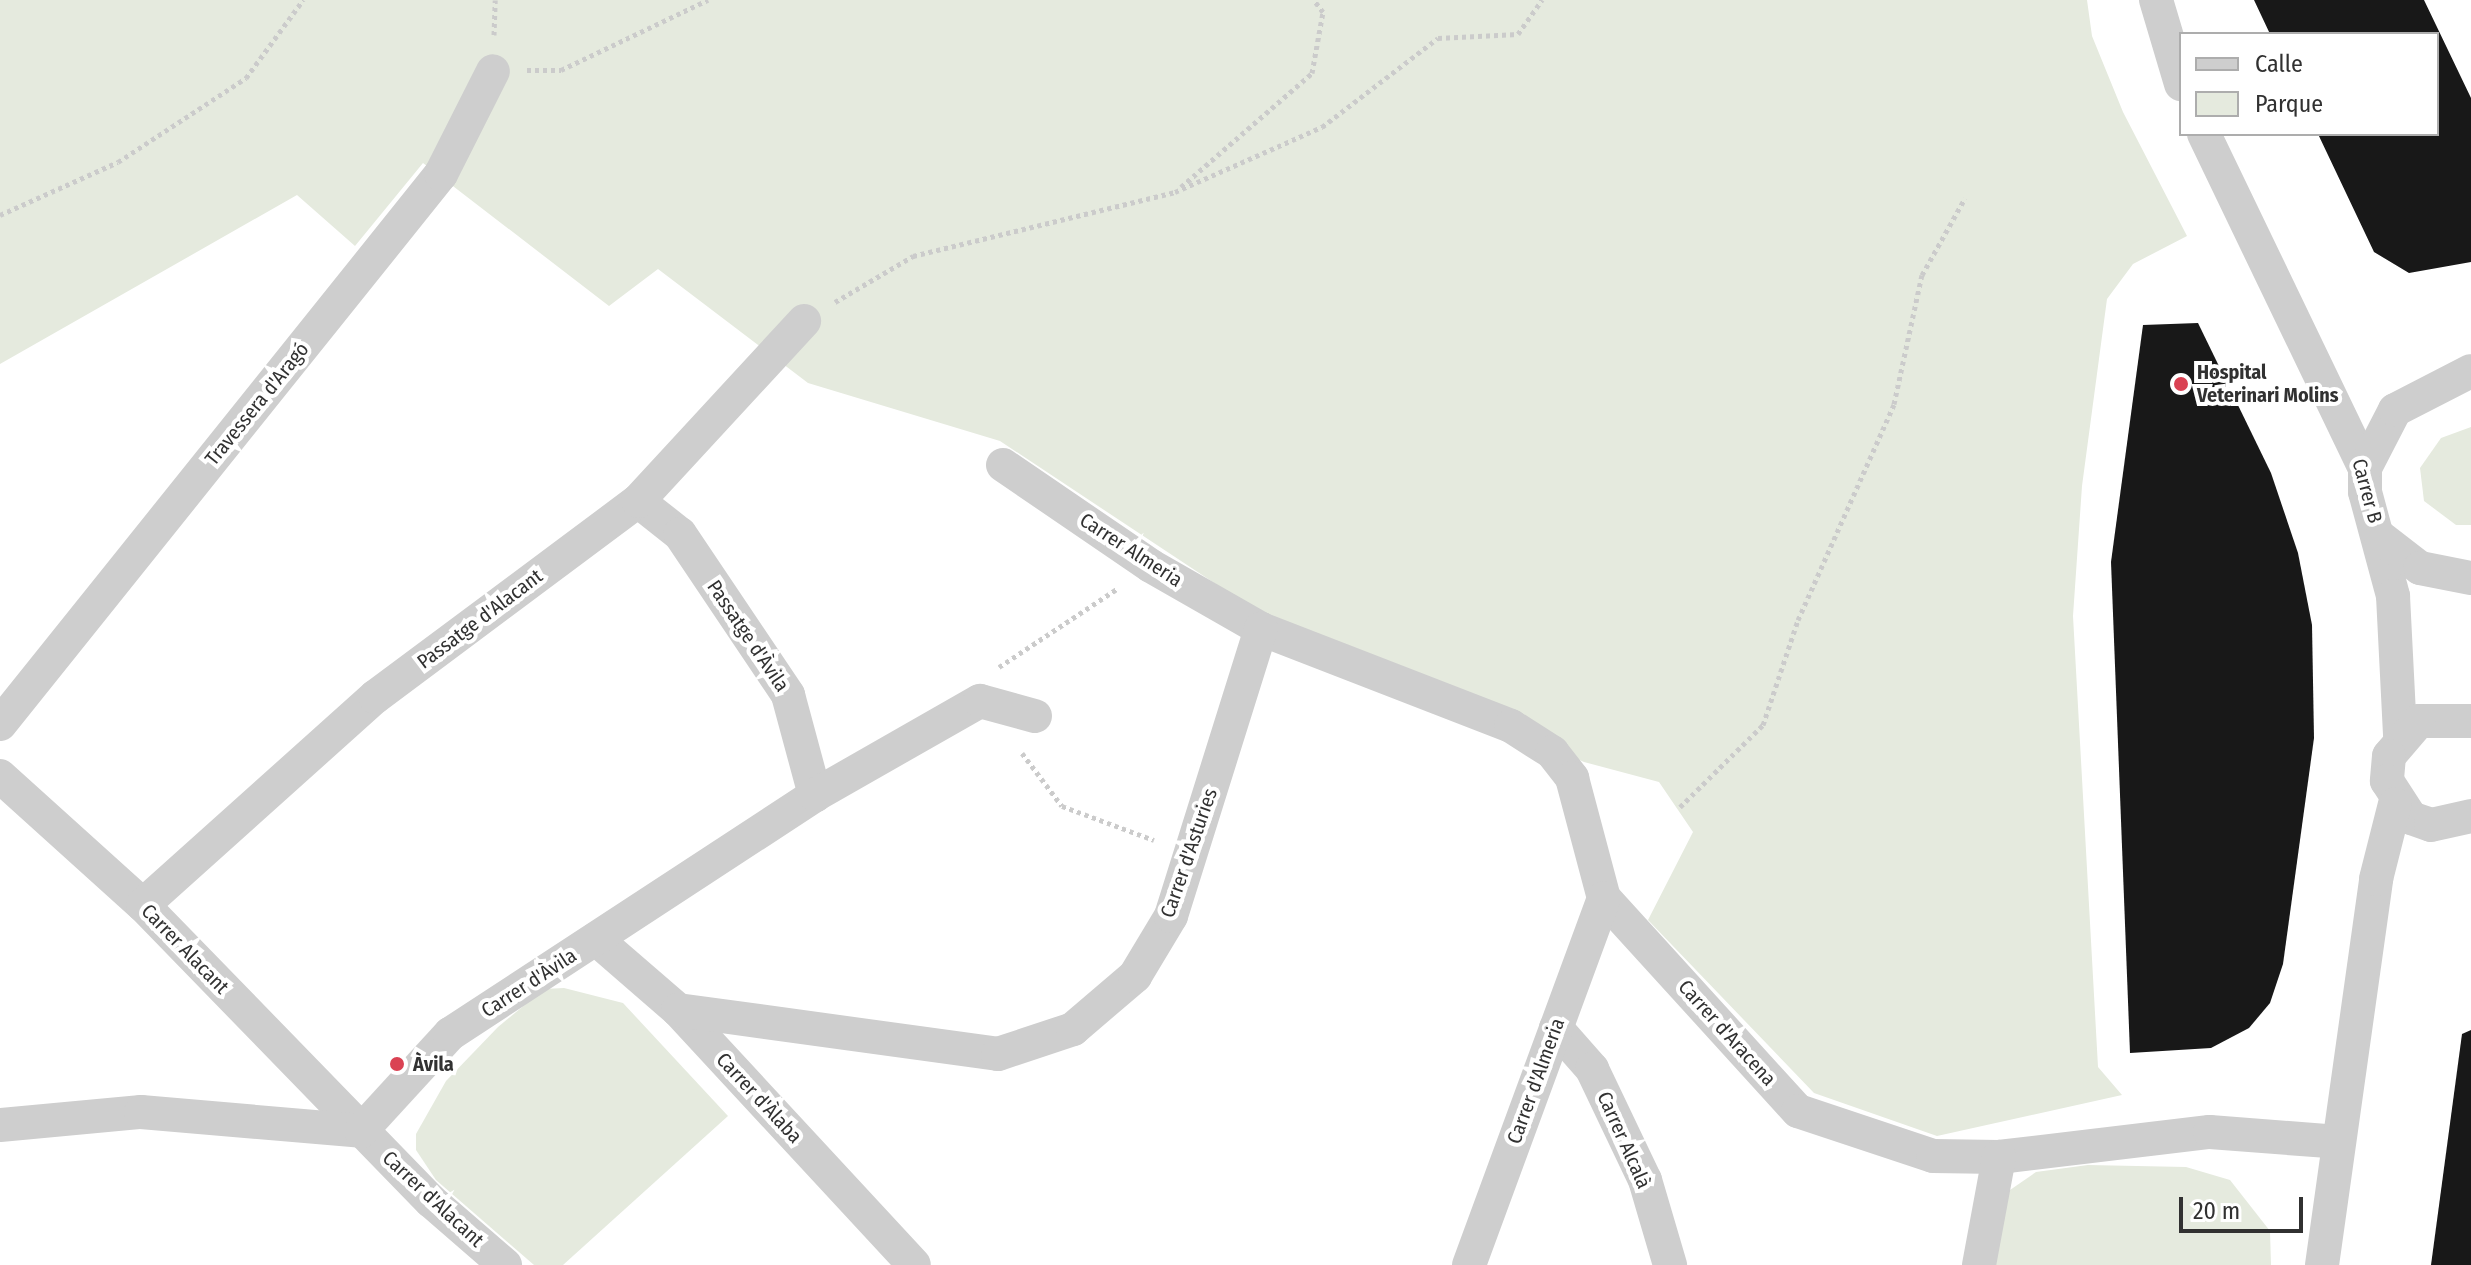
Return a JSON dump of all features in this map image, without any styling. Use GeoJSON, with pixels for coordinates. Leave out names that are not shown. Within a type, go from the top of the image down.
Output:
{"type":"FeatureCollection","features":[{"type":"Feature","properties":{"kind":"street"},"geometry":{"type":"LineString","coordinates":[[2156,0],[2179,77]]}},
{"type":"Feature","properties":{"kind":"street","name":"Travessera d'Aragó"},"geometry":{"type":"LineString","coordinates":[[0,724],[441,174],[493,71]]}},
{"type":"Feature","properties":{"kind":"street","name":"Carrer B"},"geometry":{"type":"LineString","coordinates":[[2205,136],[2365,468],[2365,492],[2381,538],[2399,658],[2400,736],[2388,768],[2395,804],[2376,879],[2322,1265]]}},
{"type":"Feature","properties":{"kind":"street","name":"Passatge d'Alacant"},"geometry":{"type":"LineString","coordinates":[[143,905],[375,697],[638,501],[804,321]]}},
{"type":"Feature","properties":{"kind":"street"},"geometry":{"type":"LineString","coordinates":[[2365,468],[2378,431],[2395,410],[2471,371]]}},
{"type":"Feature","properties":{"kind":"street","name":"Carrer Almeria"},"geometry":{"type":"LineString","coordinates":[[1003,465],[1151,566],[1261,629]]}},
{"type":"Feature","properties":{"kind":"street","name":"Passatge d'Àvila"},"geometry":{"type":"LineString","coordinates":[[638,501],[680,534],[788,695],[815,795]]}},
{"type":"Feature","properties":{"kind":"street"},"geometry":{"type":"LineString","coordinates":[[2381,538],[2420,568],[2471,578]]}},
{"type":"Feature","properties":{"kind":"street","name":"Carrer d'Aracena"},"geometry":{"type":"LineString","coordinates":[[1261,629],[1511,726],[1552,752],[1572,778],[1604,898],[1798,1111],[1933,1156],[1999,1157],[2210,1132],[2339,1142]]}},
{"type":"Feature","properties":{"kind":"street","name":"Carrer d'Asturies"},"geometry":{"type":"LineString","coordinates":[[678,1010],[998,1054],[1073,1029],[1135,976],[1171,916],[1261,629]]}},
{"type":"Feature","properties":{"kind":"street","name":"Carrer d'Àvila"},"geometry":{"type":"LineString","coordinates":[[361,1131],[450,1034],[815,795],[980,701],[1035,716]]}},
{"type":"Feature","properties":{"kind":"street"},"geometry":{"type":"LineString","coordinates":[[2400,736],[2439,715],[2471,721]]}},
{"type":"Feature","properties":{"kind":"street","name":"Carrer Alacant"},"geometry":{"type":"LineString","coordinates":[[0,776],[143,905],[361,1131]]}},
{"type":"Feature","properties":{"kind":"street"},"geometry":{"type":"LineString","coordinates":[[2395,804],[2431,825],[2471,816]]}},
{"type":"Feature","properties":{"kind":"street","name":"Carrer d'Almeria"},"geometry":{"type":"LineString","coordinates":[[1469,1265],[1604,898]]}},
{"type":"Feature","properties":{"kind":"street","name":"Carrer d'Àlaba"},"geometry":{"type":"LineString","coordinates":[[596,939],[678,1010],[914,1265]]}},
{"type":"Feature","properties":{"kind":"street","name":"Carrer Alcalà"},"geometry":{"type":"LineString","coordinates":[[1556,1028],[1592,1069],[1645,1180],[1670,1265]]}},
{"type":"Feature","properties":{"kind":"street"},"geometry":{"type":"LineString","coordinates":[[0,1125],[141,1112],[361,1131]]}},
{"type":"Feature","properties":{"kind":"street","name":"Carrer d'Alacant"},"geometry":{"type":"LineString","coordinates":[[361,1131],[505,1265]]}},
{"type":"Feature","properties":{"kind":"street"},"geometry":{"type":"LineString","coordinates":[[1979,1265],[1999,1157]]}},
{"type":"Feature","properties":{"kind":"path"},"geometry":{"type":"LineString","coordinates":[[0,215],[118,162],[246,78],[303,0]]}},
{"type":"Feature","properties":{"kind":"path"},"geometry":{"type":"LineString","coordinates":[[493,71],[561,70],[708,0]]}},
{"type":"Feature","properties":{"kind":"path"},"geometry":{"type":"LineString","coordinates":[[1175,192],[1312,73],[1323,12],[1314,0]]}},
{"type":"Feature","properties":{"kind":"path"},"geometry":{"type":"LineString","coordinates":[[804,321],[913,256],[1175,192],[1322,127],[1438,38],[1518,34],[1542,0]]}},
{"type":"Feature","properties":{"kind":"path"},"geometry":{"type":"LineString","coordinates":[[1680,807],[1763,725],[1798,620],[1894,404],[1922,275],[1965,198]]}},
{"type":"Feature","properties":{"kind":"path"},"geometry":{"type":"LineString","coordinates":[[1010,653],[1115,590]]}},
{"type":"Feature","properties":{"kind":"path"},"geometry":{"type":"LineString","coordinates":[[1062,806],[1169,845]]}},
{"type":"Feature","properties":{"kind":"green space"},"geometry":{"type":"Polygon","coordinates":[[[0,0],[2087,0],[2092,36],[2123,112],[2187,236],[2133,264],[2107,299],[2082,486],[2073,616],[2098,1067],[2122,1095],[1937,1136],[1814,1093],[1648,920],[1693,832],[1659,782],[1584,762],[1276,624],[1000,441],[808,383],[658,269],[609,306],[423,163],[355,246],[297,195],[0,364],[0,0]]]}},
{"type":"Feature","properties":{"kind":"green space"},"geometry":{"type":"Polygon","coordinates":[[[2471,427],[2471,525],[2456,525],[2424,501],[2420,468],[2441,438],[2471,427]]]}},
{"type":"Feature","properties":{"kind":"green space"},"geometry":{"type":"Polygon","coordinates":[[[564,988],[623,1003],[728,1116],[563,1265],[534,1265],[436,1180],[416,1150],[416,1134],[446,1081],[498,1027],[544,989],[564,988]]]}},
{"type":"Feature","properties":{"kind":"green space"},"geometry":{"type":"Polygon","coordinates":[[[2088,1165],[2186,1167],[2230,1180],[2270,1231],[2271,1265],[1995,1265],[1995,1216],[2010,1190],[2036,1172],[2088,1165]]]}},
{"type":"Feature","properties":{"kind":"building"},"geometry":{"type":"Polygon","coordinates":[[[2254,0],[2424,0],[2471,98],[2471,262],[2409,273],[2374,252],[2319,136],[2439,136],[2439,32],[2269,32],[2254,0]]]}},
{"type":"Feature","properties":{"kind":"building"},"geometry":{"type":"Polygon","coordinates":[[[2198,323],[2271,473],[2298,553],[2312,625],[2314,738],[2283,964],[2270,1003],[2249,1028],[2211,1048],[2130,1053],[2111,562],[2143,325],[2198,323]]]}},
{"type":"Feature","properties":{"kind":"building"},"geometry":{"type":"Polygon","coordinates":[[[2471,1030],[2471,1265],[2431,1265],[2462,1034],[2471,1030]]]}},
{"type":"Feature","properties":{"kind":"place","name":"Hospital Veterinari Molins"},"geometry":{"type":"Point","coordinates":[2181,384]}},
{"type":"Feature","properties":{"kind":"place","name":"Àvila"},"geometry":{"type":"Point","coordinates":[397,1064]}}]}
